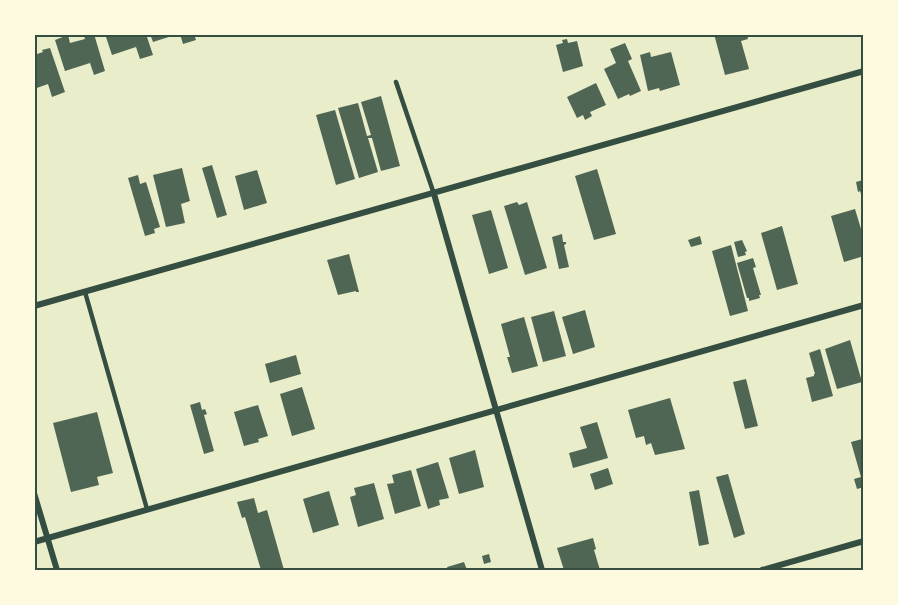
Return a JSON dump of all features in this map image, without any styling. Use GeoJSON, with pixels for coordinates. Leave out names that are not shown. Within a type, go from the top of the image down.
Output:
{"type":"FeatureCollection","features":[{"type":"Feature","properties":{"kind":"street"},"geometry":{"type":"LineString","coordinates":[[34,306],[864,71]]}},
{"type":"Feature","properties":{"kind":"street"},"geometry":{"type":"LineString","coordinates":[[434,194],[542,570]]}},
{"type":"Feature","properties":{"kind":"street"},"geometry":{"type":"LineString","coordinates":[[34,542],[864,305]]}},
{"type":"Feature","properties":{"kind":"street"},"geometry":{"type":"LineString","coordinates":[[34,493],[57,570]]}},
{"type":"Feature","properties":{"kind":"street"},"geometry":{"type":"LineString","coordinates":[[762,570],[864,541]]}},
{"type":"Feature","properties":{"kind":"lane"},"geometry":{"type":"LineString","coordinates":[[396,82],[434,194]]}},
{"type":"Feature","properties":{"kind":"lane"},"geometry":{"type":"LineString","coordinates":[[84,292],[147,509]]}},
{"type":"Feature","properties":{"kind":"building"},"geometry":{"type":"Polygon","coordinates":[[[94,34],[105,71],[94,75],[90,63],[65,71],[55,40],[68,35],[70,43],[85,39],[84,36],[94,34]]]}},
{"type":"Feature","properties":{"kind":"building"},"geometry":{"type":"Polygon","coordinates":[[[105,34],[146,34],[153,55],[140,59],[136,47],[112,55],[105,34]]]}},
{"type":"Feature","properties":{"kind":"building"},"geometry":{"type":"Polygon","coordinates":[[[150,34],[175,34],[175,35],[153,42],[150,34]]]}},
{"type":"Feature","properties":{"kind":"building"},"geometry":{"type":"Polygon","coordinates":[[[180,34],[194,34],[196,40],[183,44],[180,34]]]}},
{"type":"Feature","properties":{"kind":"building"},"geometry":{"type":"Polygon","coordinates":[[[714,34],[747,34],[748,39],[741,41],[749,69],[725,75],[714,34]]]}},
{"type":"Feature","properties":{"kind":"building"},"geometry":{"type":"Polygon","coordinates":[[[567,39],[568,43],[577,41],[583,66],[563,72],[556,45],[567,39]]]}},
{"type":"Feature","properties":{"kind":"building"},"geometry":{"type":"Polygon","coordinates":[[[625,43],[632,59],[628,61],[641,91],[618,99],[604,69],[616,63],[610,49],[625,43]]]}},
{"type":"Feature","properties":{"kind":"building"},"geometry":{"type":"Polygon","coordinates":[[[50,48],[65,92],[52,97],[48,84],[34,89],[34,55],[50,48]]]}},
{"type":"Feature","properties":{"kind":"building"},"geometry":{"type":"Polygon","coordinates":[[[650,52],[651,57],[671,52],[680,85],[660,91],[659,88],[648,91],[640,55],[650,52]]]}},
{"type":"Feature","properties":{"kind":"building"},"geometry":{"type":"Polygon","coordinates":[[[596,83],[606,105],[590,112],[592,116],[585,120],[583,115],[577,118],[567,97],[596,83]]]}},
{"type":"Feature","properties":{"kind":"building"},"geometry":{"type":"Polygon","coordinates":[[[381,96],[400,166],[381,171],[372,138],[368,138],[378,172],[359,178],[338,108],[358,103],[367,136],[371,135],[361,102],[381,96]]]}},
{"type":"Feature","properties":{"kind":"building"},"geometry":{"type":"Polygon","coordinates":[[[335,110],[355,179],[336,185],[316,115],[335,110]]]}},
{"type":"Feature","properties":{"kind":"building"},"geometry":{"type":"Polygon","coordinates":[[[212,165],[227,215],[217,218],[202,168],[212,165]]]}},
{"type":"Feature","properties":{"kind":"building"},"geometry":{"type":"Polygon","coordinates":[[[182,168],[190,201],[181,204],[185,223],[166,227],[153,175],[182,168]]]}},
{"type":"Feature","properties":{"kind":"building"},"geometry":{"type":"Polygon","coordinates":[[[597,169],[616,234],[594,240],[575,176],[597,169]]]}},
{"type":"Feature","properties":{"kind":"building"},"geometry":{"type":"Polygon","coordinates":[[[257,170],[267,203],[244,210],[235,176],[257,170]]]}},
{"type":"Feature","properties":{"kind":"building"},"geometry":{"type":"Polygon","coordinates":[[[138,175],[140,184],[146,182],[160,227],[154,229],[155,233],[145,236],[128,178],[138,175]]]}},
{"type":"Feature","properties":{"kind":"building"},"geometry":{"type":"Polygon","coordinates":[[[863,180],[864,193],[861,194],[860,191],[858,192],[856,182],[863,180]]]}},
{"type":"Feature","properties":{"kind":"building"},"geometry":{"type":"Polygon","coordinates":[[[517,202],[519,205],[527,202],[547,268],[525,275],[504,206],[517,202]]]}},
{"type":"Feature","properties":{"kind":"building"},"geometry":{"type":"Polygon","coordinates":[[[855,209],[864,239],[864,256],[844,262],[831,216],[855,209]]]}},
{"type":"Feature","properties":{"kind":"building"},"geometry":{"type":"Polygon","coordinates":[[[491,210],[508,268],[489,274],[472,215],[491,210]]]}},
{"type":"Feature","properties":{"kind":"building"},"geometry":{"type":"Polygon","coordinates":[[[782,226],[798,284],[777,290],[761,233],[782,226]]]}},
{"type":"Feature","properties":{"kind":"building"},"geometry":{"type":"Polygon","coordinates":[[[562,234],[563,242],[566,242],[564,245],[569,267],[559,269],[552,237],[562,234]]]}},
{"type":"Feature","properties":{"kind":"building"},"geometry":{"type":"Polygon","coordinates":[[[700,236],[702,244],[691,247],[688,240],[700,236]]]}},
{"type":"Feature","properties":{"kind":"building"},"geometry":{"type":"Polygon","coordinates":[[[742,240],[747,251],[746,255],[738,257],[734,242],[742,240]]]}},
{"type":"Feature","properties":{"kind":"building"},"geometry":{"type":"Polygon","coordinates":[[[731,245],[748,311],[730,316],[712,251],[731,245]]]}},
{"type":"Feature","properties":{"kind":"building"},"geometry":{"type":"Polygon","coordinates":[[[349,254],[359,292],[338,295],[327,260],[349,254]]]}},
{"type":"Feature","properties":{"kind":"building"},"geometry":{"type":"Polygon","coordinates":[[[753,258],[756,267],[753,268],[761,295],[759,295],[760,298],[749,301],[737,263],[753,258]]]}},
{"type":"Feature","properties":{"kind":"building"},"geometry":{"type":"Polygon","coordinates":[[[585,310],[595,347],[573,354],[562,317],[585,310]]]}},
{"type":"Feature","properties":{"kind":"building"},"geometry":{"type":"Polygon","coordinates":[[[554,311],[566,356],[543,362],[531,317],[554,311]]]}},
{"type":"Feature","properties":{"kind":"building"},"geometry":{"type":"Polygon","coordinates":[[[524,317],[538,366],[512,373],[501,324],[524,317]]]}},
{"type":"Feature","properties":{"kind":"building"},"geometry":{"type":"Polygon","coordinates":[[[850,340],[862,382],[837,389],[825,349],[850,340]]]}},
{"type":"Feature","properties":{"kind":"building"},"geometry":{"type":"Polygon","coordinates":[[[820,349],[833,396],[812,402],[806,378],[815,374],[809,353],[820,349]]]}},
{"type":"Feature","properties":{"kind":"building"},"geometry":{"type":"Polygon","coordinates":[[[296,355],[301,374],[270,383],[265,364],[296,355]]]}},
{"type":"Feature","properties":{"kind":"building"},"geometry":{"type":"Polygon","coordinates":[[[746,379],[758,426],[745,429],[733,382],[746,379]]]}},
{"type":"Feature","properties":{"kind":"building"},"geometry":{"type":"Polygon","coordinates":[[[302,387],[315,429],[292,436],[280,394],[302,387]]]}},
{"type":"Feature","properties":{"kind":"building"},"geometry":{"type":"Polygon","coordinates":[[[670,398],[685,449],[655,455],[651,443],[646,445],[644,436],[636,438],[628,410],[670,398]]]}},
{"type":"Feature","properties":{"kind":"building"},"geometry":{"type":"Polygon","coordinates":[[[200,402],[202,410],[205,409],[207,414],[204,415],[214,451],[204,454],[190,405],[200,402]]]}},
{"type":"Feature","properties":{"kind":"building"},"geometry":{"type":"Polygon","coordinates":[[[258,405],[268,436],[258,439],[259,442],[244,446],[234,412],[258,405]]]}},
{"type":"Feature","properties":{"kind":"building"},"geometry":{"type":"Polygon","coordinates":[[[97,412],[113,473],[97,477],[99,485],[71,492],[53,423],[97,412]]]}},
{"type":"Feature","properties":{"kind":"building"},"geometry":{"type":"Polygon","coordinates":[[[597,422],[608,458],[573,468],[569,453],[587,448],[580,427],[597,422]]]}},
{"type":"Feature","properties":{"kind":"building"},"geometry":{"type":"Polygon","coordinates":[[[862,439],[864,487],[857,489],[854,479],[861,477],[851,442],[862,439]]]}},
{"type":"Feature","properties":{"kind":"building"},"geometry":{"type":"Polygon","coordinates":[[[475,450],[484,487],[459,494],[449,458],[475,450]]]}},
{"type":"Feature","properties":{"kind":"building"},"geometry":{"type":"Polygon","coordinates":[[[438,462],[449,498],[439,500],[440,505],[428,509],[416,469],[438,462]]]}},
{"type":"Feature","properties":{"kind":"building"},"geometry":{"type":"Polygon","coordinates":[[[608,468],[613,484],[595,490],[590,474],[608,468]]]}},
{"type":"Feature","properties":{"kind":"building"},"geometry":{"type":"Polygon","coordinates":[[[411,470],[421,506],[395,514],[387,484],[394,483],[392,475],[411,470]]]}},
{"type":"Feature","properties":{"kind":"building"},"geometry":{"type":"Polygon","coordinates":[[[728,474],[745,534],[734,538],[716,477],[728,474]]]}},
{"type":"Feature","properties":{"kind":"building"},"geometry":{"type":"Polygon","coordinates":[[[374,483],[384,519],[358,527],[350,497],[356,495],[354,488],[374,483]]]}},
{"type":"Feature","properties":{"kind":"building"},"geometry":{"type":"Polygon","coordinates":[[[699,490],[709,544],[699,546],[689,492],[699,490]]]}},
{"type":"Feature","properties":{"kind":"building"},"geometry":{"type":"Polygon","coordinates":[[[329,491],[339,525],[313,533],[303,499],[329,491]]]}},
{"type":"Feature","properties":{"kind":"building"},"geometry":{"type":"Polygon","coordinates":[[[254,498],[258,513],[267,510],[284,570],[261,570],[245,517],[242,518],[237,502],[254,498]]]}},
{"type":"Feature","properties":{"kind":"building"},"geometry":{"type":"Polygon","coordinates":[[[593,538],[600,570],[564,570],[557,548],[593,538]]]}},
{"type":"Feature","properties":{"kind":"building"},"geometry":{"type":"Polygon","coordinates":[[[489,554],[491,562],[484,564],[482,556],[489,554]]]}},
{"type":"Feature","properties":{"kind":"building"},"geometry":{"type":"Polygon","coordinates":[[[464,562],[467,570],[448,570],[447,567],[464,562]]]}}]}
